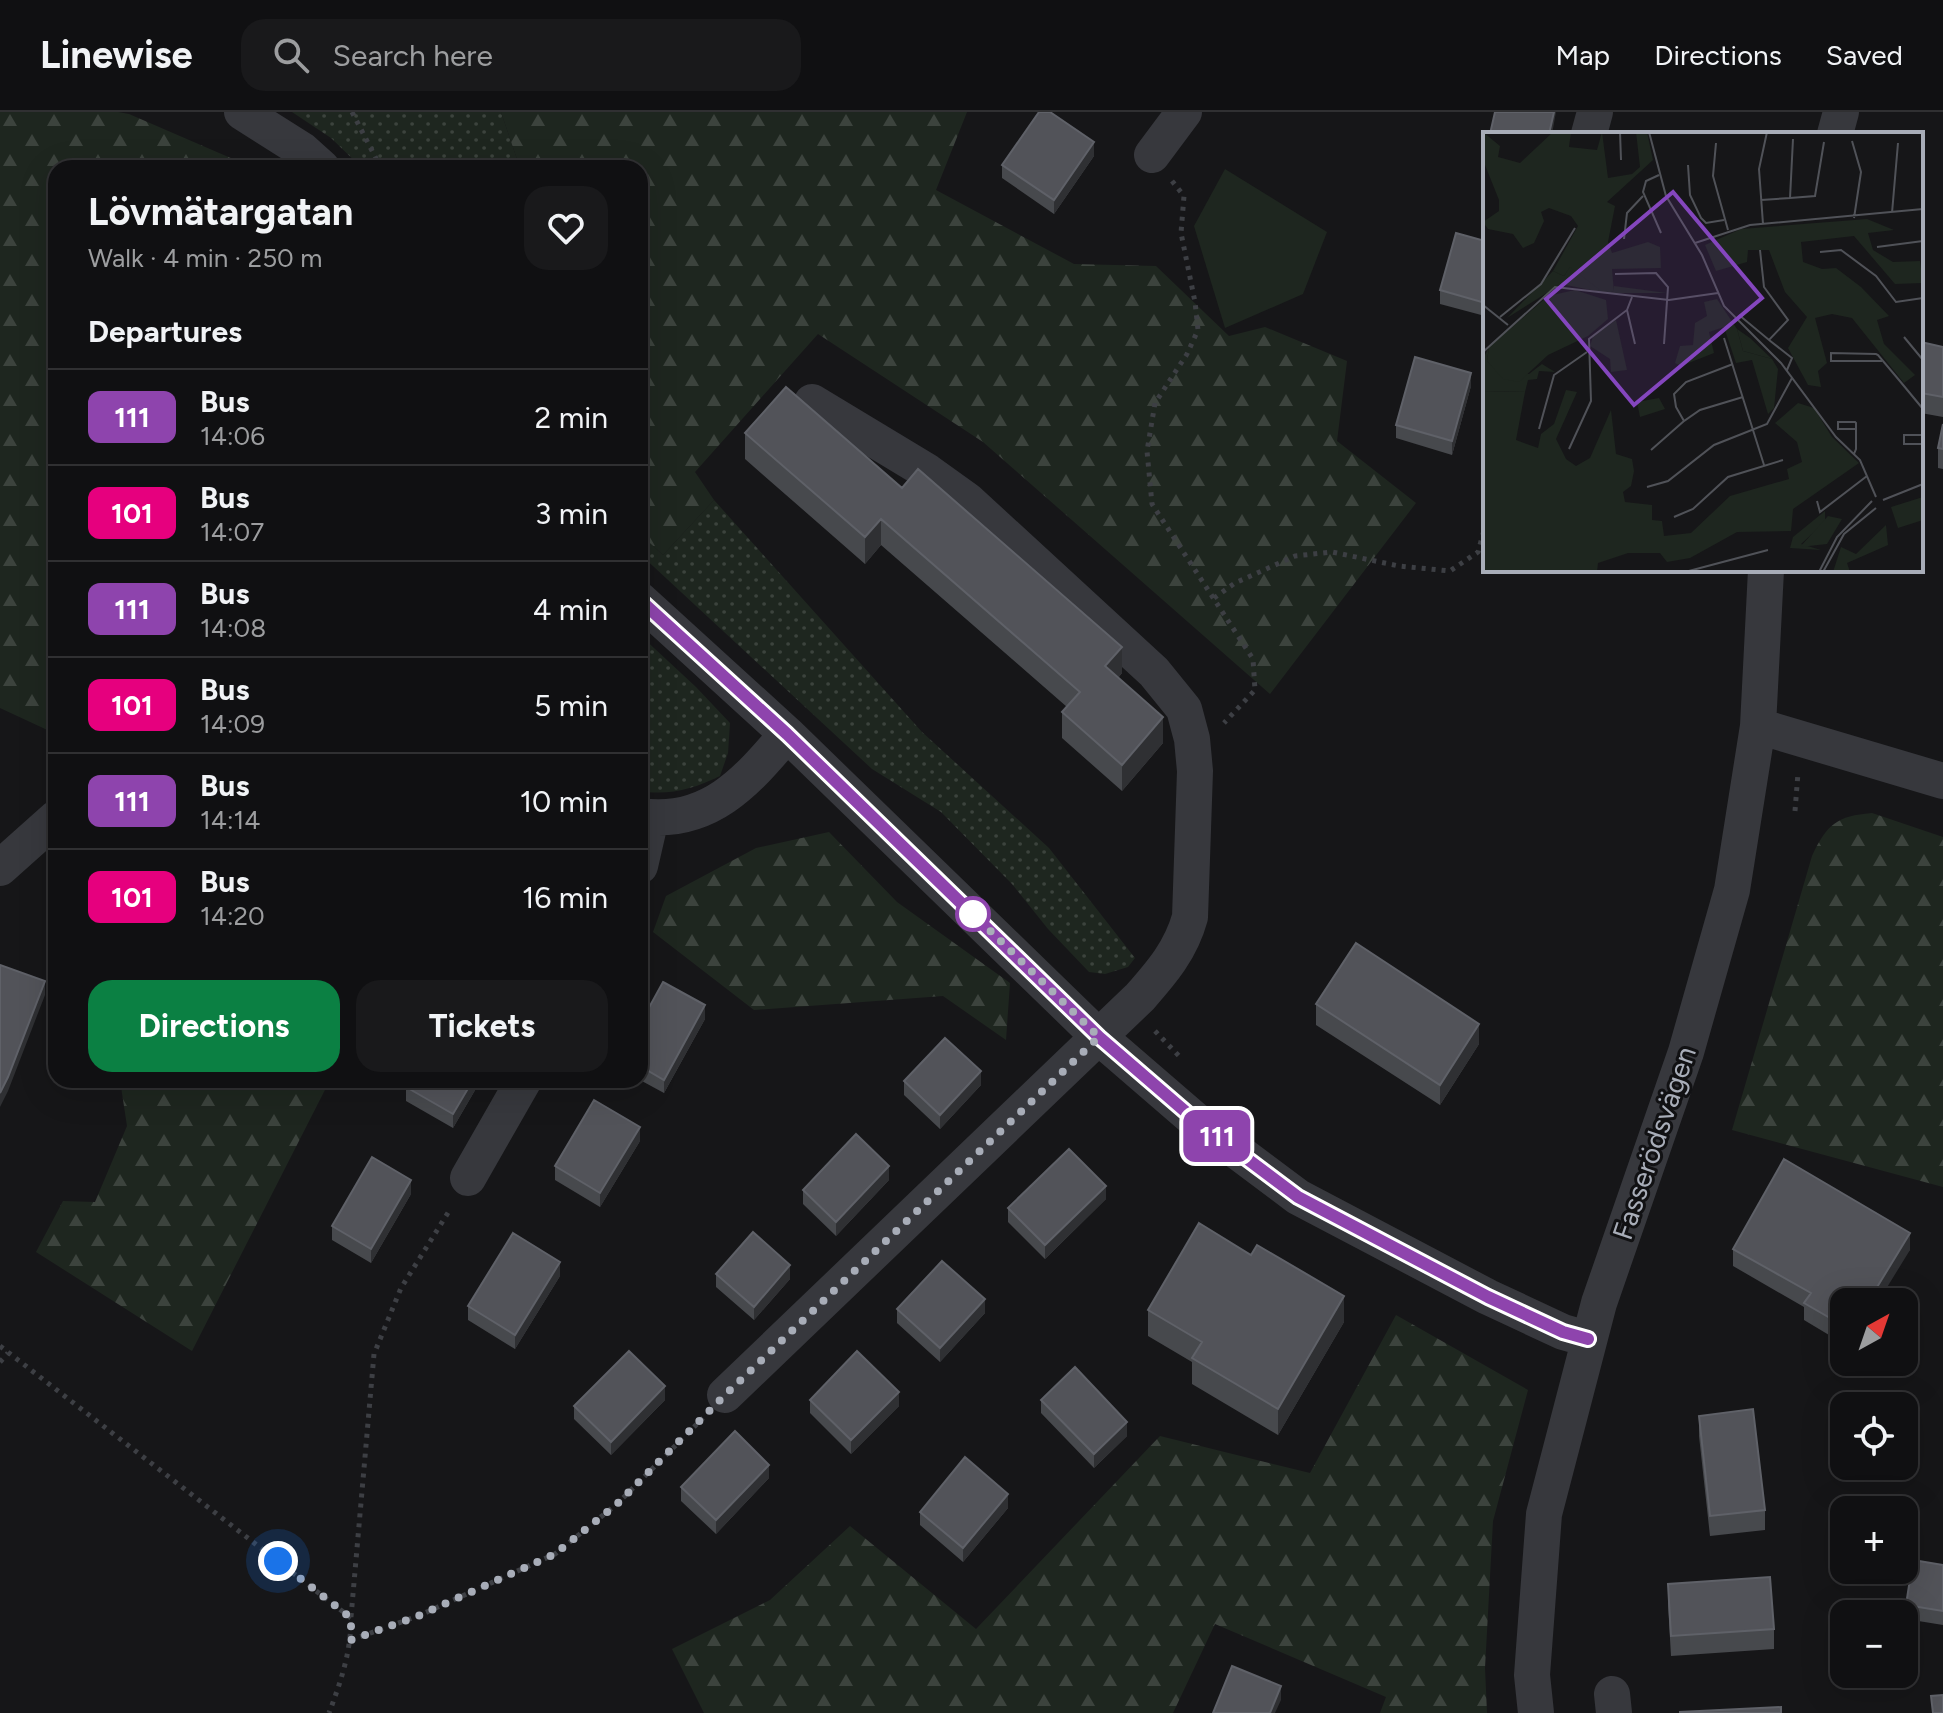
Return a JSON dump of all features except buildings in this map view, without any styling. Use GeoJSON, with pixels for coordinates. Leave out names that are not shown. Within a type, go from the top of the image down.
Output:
{"type":"FeatureCollection","features":[{"type":"Feature","properties":{"kind":"street"},"geometry":{"type":"LineString","coordinates":[[242,112],[313,160]]}},
{"type":"Feature","properties":{"kind":"street"},"geometry":{"type":"LineString","coordinates":[[1152,155],[1184,112]]}},
{"type":"Feature","properties":{"kind":"street"},"geometry":{"type":"LineString","coordinates":[[1590,132],[1595,112]]}},
{"type":"Feature","properties":{"kind":"street"},"geometry":{"type":"LineString","coordinates":[[1836,132],[1841,112]]}},
{"type":"Feature","properties":{"kind":"street"},"geometry":{"type":"LineString","coordinates":[[725,1395],[1132,1006],[1168,966],[1184,939],[1190,917],[1195,771],[1192,739],[1184,709],[1154,672],[967,500],[928,472],[812,402]]}},
{"type":"Feature","properties":{"kind":"street","name":"Fasserödsvägen"},"geometry":{"type":"LineString","coordinates":[[1536,1713],[1532,1675],[1544,1514],[1588,1339],[1686,1052],[1732,890],[1758,726],[1766,572]]}},
{"type":"Feature","properties":{"kind":"street"},"geometry":{"type":"LineString","coordinates":[[648,607],[787,734],[1099,1037],[1194,1119],[1298,1197],[1488,1297],[1563,1332],[1588,1339]]}},
{"type":"Feature","properties":{"kind":"street"},"geometry":{"type":"LineString","coordinates":[[1758,726],[1943,781]]}},
{"type":"Feature","properties":{"kind":"street"},"geometry":{"type":"LineString","coordinates":[[648,817],[688,814],[720,801],[735,791],[787,734]]}},
{"type":"Feature","properties":{"kind":"street"},"geometry":{"type":"LineString","coordinates":[[0,868],[48,825]]}},
{"type":"Feature","properties":{"kind":"street"},"geometry":{"type":"LineString","coordinates":[[468,1178],[519,1088]]}},
{"type":"Feature","properties":{"kind":"path"},"geometry":{"type":"LineString","coordinates":[[352,112],[377,160]]}},
{"type":"Feature","properties":{"kind":"path"},"geometry":{"type":"LineString","coordinates":[[1152,155],[1184,196],[1181,233],[1198,330],[1187,354],[1155,403],[1147,451],[1152,504],[1253,659],[1255,690],[1216,730],[1192,739]]}},
{"type":"Feature","properties":{"kind":"path"},"geometry":{"type":"LineString","coordinates":[[1214,598],[1235,583],[1295,556],[1332,552],[1399,566],[1450,571],[1478,552],[1483,534]]}},
{"type":"Feature","properties":{"kind":"path"},"geometry":{"type":"LineString","coordinates":[[1132,1006],[1186,1062]]}},
{"type":"Feature","properties":{"kind":"path"},"geometry":{"type":"LineString","coordinates":[[329,1713],[344,1672],[351,1640],[374,1354],[401,1288],[468,1178]]}},
{"type":"Feature","properties":{"kind":"path"},"geometry":{"type":"LineString","coordinates":[[0,1346],[351,1618]]}},
{"type":"Feature","properties":{"kind":"path"},"geometry":{"type":"LineString","coordinates":[[0,1362],[8,1353]]}},
{"type":"Feature","properties":{"kind":"path"},"geometry":{"type":"LineString","coordinates":[[351,1640],[418,1616],[555,1554],[617,1504],[725,1395]]}},
{"type":"Feature","properties":{"kind":"green space"},"geometry":{"type":"Polygon","coordinates":[[[0,112],[129,114],[234,160],[48,160],[48,730],[0,708],[0,112]]]}},
{"type":"Feature","properties":{"kind":"green space"},"geometry":{"type":"Polygon","coordinates":[[[292,112],[501,112],[517,160],[354,160],[331,138],[292,112]]]}},
{"type":"Feature","properties":{"kind":"green space"},"geometry":{"type":"Polygon","coordinates":[[[501,112],[967,112],[936,190],[1074,264],[1156,266],[1229,336],[1265,327],[1347,361],[1337,441],[1416,503],[1270,694],[983,442],[818,334],[695,472],[714,500],[663,555],[648,541],[648,160],[517,160],[501,112]]]}},
{"type":"Feature","properties":{"kind":"green space"},"geometry":{"type":"Polygon","coordinates":[[[1225,169],[1327,232],[1303,294],[1225,328],[1194,226],[1225,169]]]}},
{"type":"Feature","properties":{"kind":"green space"},"geometry":{"type":"Polygon","coordinates":[[[714,500],[922,732],[1049,848],[1135,958],[1128,967],[1105,974],[1089,972],[1048,929],[1012,884],[941,812],[872,769],[648,561],[648,541],[663,555],[714,500]]]}},
{"type":"Feature","properties":{"kind":"green space"},"geometry":{"type":"Polygon","coordinates":[[[648,642],[730,723],[728,753],[720,776],[700,785],[661,793],[648,792],[648,642]]]}},
{"type":"Feature","properties":{"kind":"green space"},"geometry":{"type":"Polygon","coordinates":[[[1872,813],[1943,837],[1943,1187],[1732,1130],[1812,856],[1834,824],[1850,816],[1872,813]]]}},
{"type":"Feature","properties":{"kind":"green space"},"geometry":{"type":"Polygon","coordinates":[[[829,832],[897,902],[1010,983],[1006,1040],[943,996],[754,1010],[653,932],[666,896],[756,848],[829,832]]]}},
{"type":"Feature","properties":{"kind":"green space"},"geometry":{"type":"Polygon","coordinates":[[[48,855],[48,917],[46,857],[48,855]]]}},
{"type":"Feature","properties":{"kind":"green space"},"geometry":{"type":"Polygon","coordinates":[[[121,1088],[326,1088],[192,1351],[36,1252],[63,1201],[95,1202],[127,1126],[121,1088]]]}},
{"type":"Feature","properties":{"kind":"green space"},"geometry":{"type":"Polygon","coordinates":[[[1396,1315],[1528,1390],[1493,1521],[1485,1668],[1487,1713],[1380,1713],[1386,1697],[1215,1624],[1173,1713],[704,1713],[672,1649],[770,1600],[850,1526],[976,1629],[1160,1436],[1310,1473],[1396,1315]]]}},
{"type":"Feature","properties":{"kind":"bus line","name":"111"},"geometry":{"type":"LineString","coordinates":[[648,607],[787,734],[1099,1037],[1194,1119],[1298,1197],[1488,1297],[1563,1332],[1588,1339]]}},
{"type":"Feature","properties":{"kind":"route"},"geometry":{"type":"LineString","coordinates":[[278,1561],[351,1618],[351,1640],[418,1616],[555,1554],[617,1504],[725,1395],[1099,1037],[973,914]]}}]}
